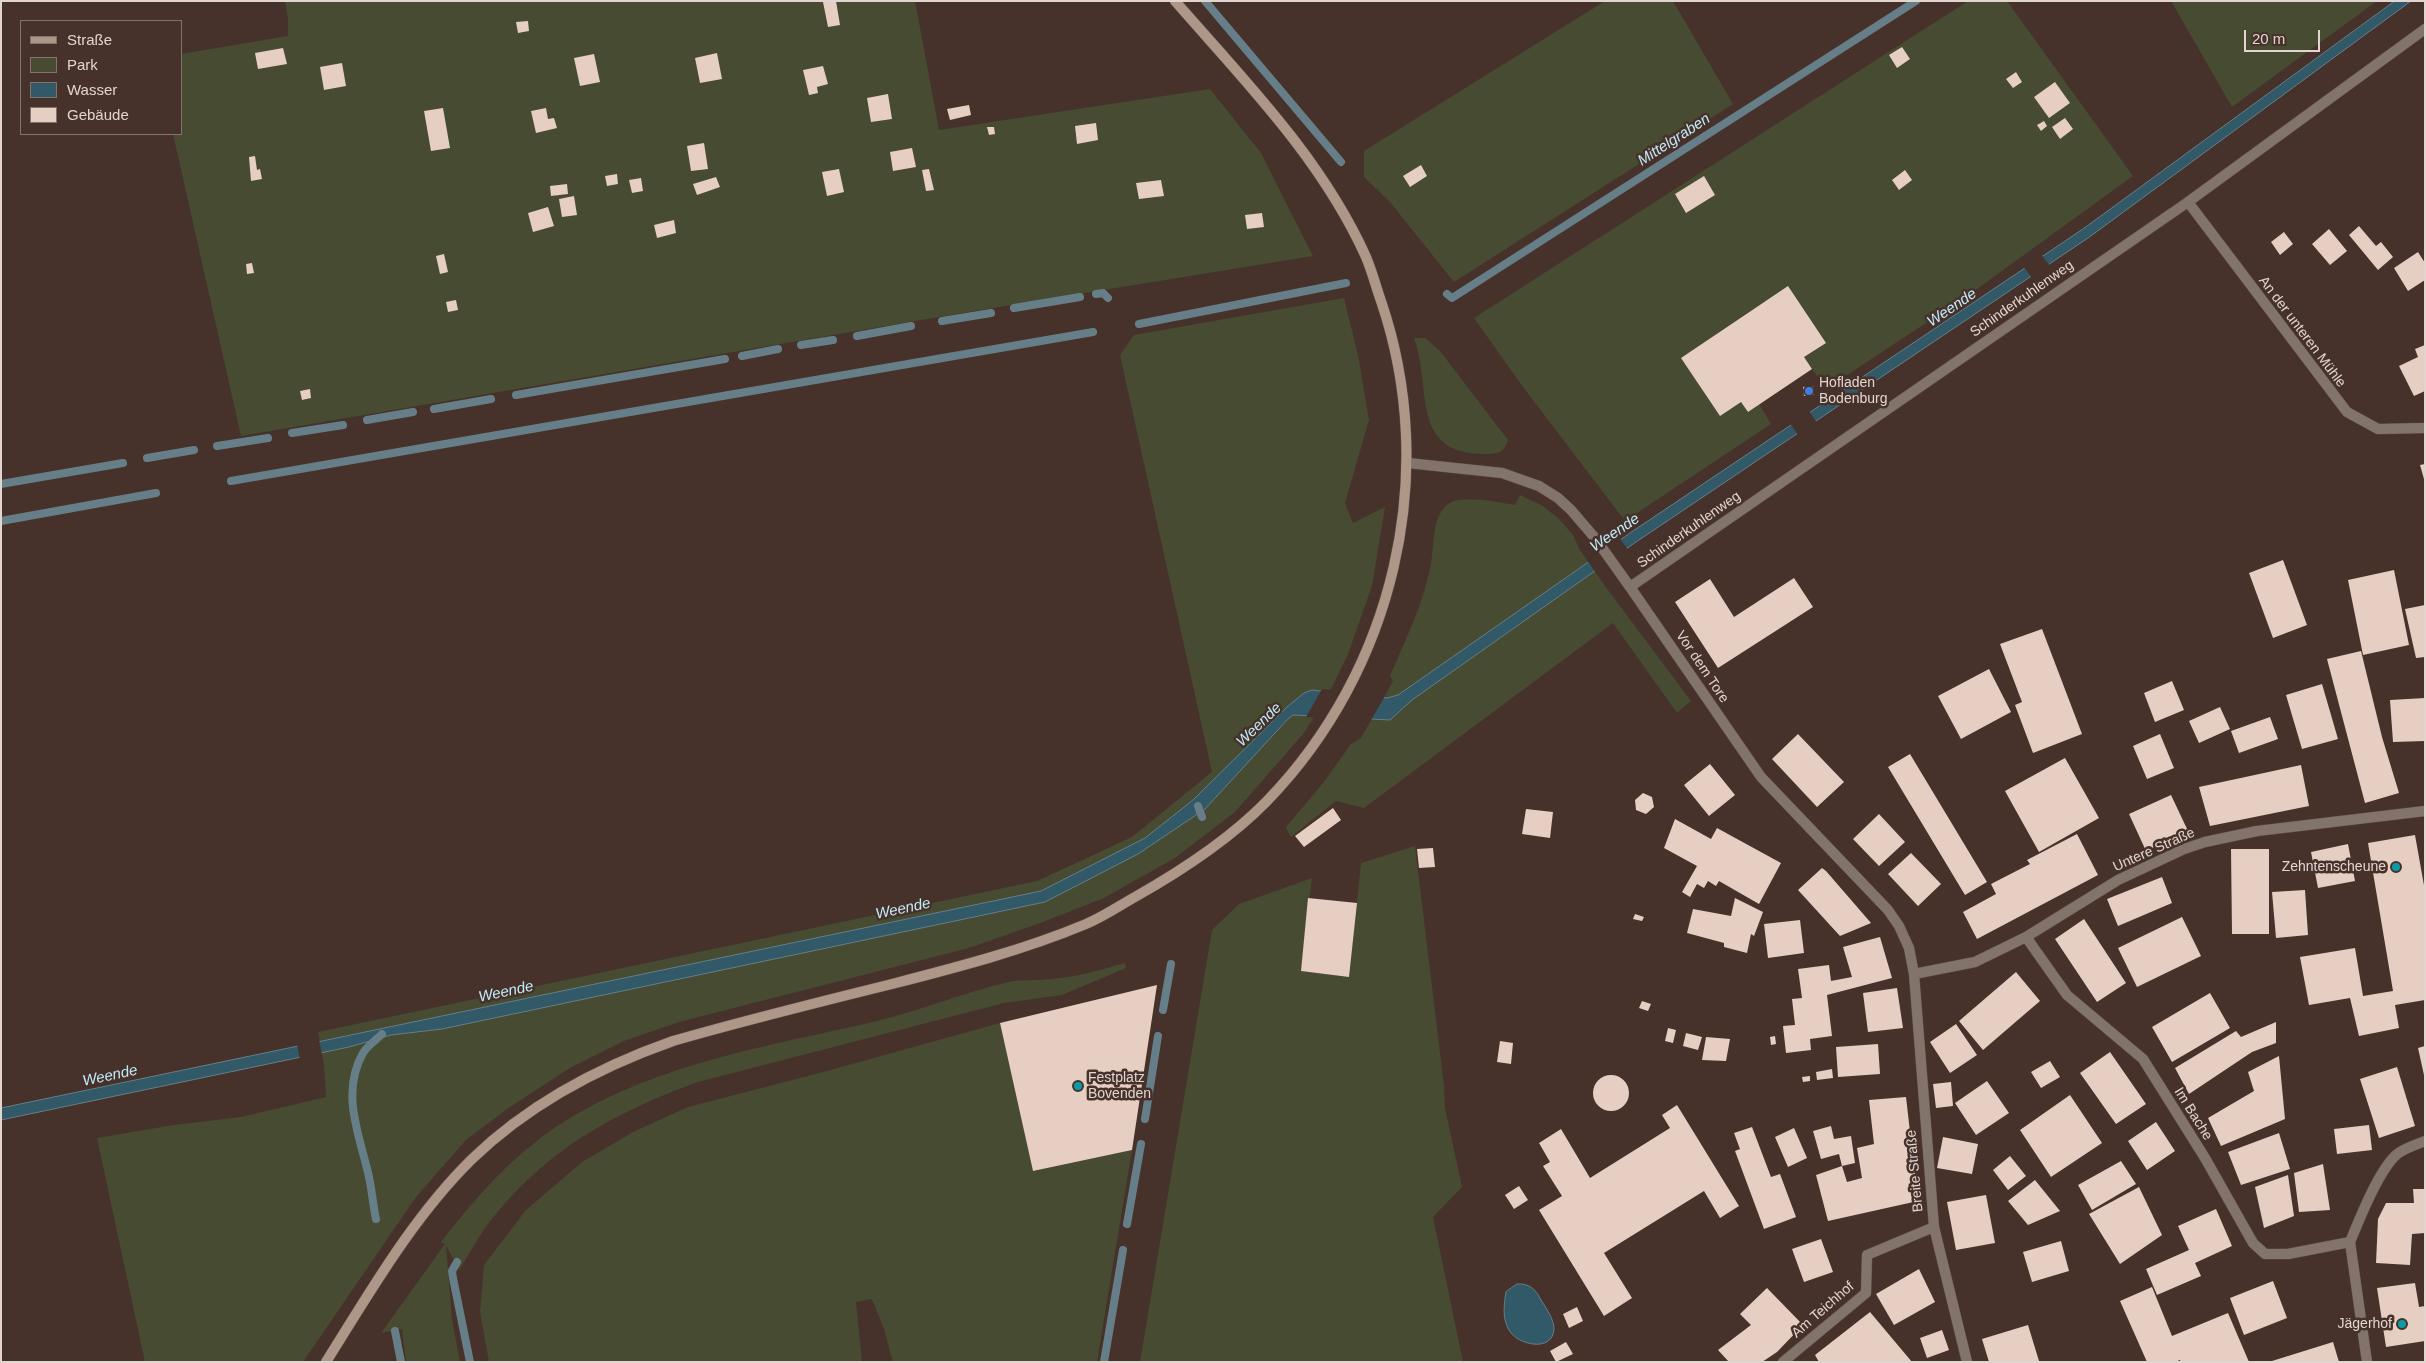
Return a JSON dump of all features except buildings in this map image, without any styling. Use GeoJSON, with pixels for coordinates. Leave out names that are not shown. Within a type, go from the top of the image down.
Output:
{"type":"FeatureCollection","features":[{"type":"Feature","properties":{"kind":"main road"},"geometry":{"type":"LineString","coordinates":[[326,1362],[377,1280],[436,1199],[472,1159],[518,1121],[567,1087],[626,1058],[673,1041],[987,960],[1089,923],[1171,877],[1241,826],[1268,800],[1304,757],[1333,715],[1360,670],[1389,590],[1402,521],[1408,463],[1405,404],[1392,334],[1366,258],[1327,185],[1298,145],[1175,1]]}},
{"type":"Feature","properties":{"kind":"street","name":"Schinderkuhlenweg"},"geometry":{"type":"LineString","coordinates":[[1630,587],[2188,202],[2425,29]]}},
{"type":"Feature","properties":{"kind":"street","name":"An der unteren Mühle"},"geometry":{"type":"LineString","coordinates":[[2188,202],[2347,412],[2378,429],[2425,428]]}},
{"type":"Feature","properties":{"kind":"street","name":"Vor dem Tore"},"geometry":{"type":"LineString","coordinates":[[1408,463],[1502,473],[1522,479],[1558,498],[1595,538],[1761,777],[1888,910],[1899,926],[1909,948],[1914,974]]}},
{"type":"Feature","properties":{"kind":"street","name":"Untere Straße"},"geometry":{"type":"LineString","coordinates":[[1914,974],[1975,962],[2026,937],[2118,880],[2184,849],[2205,842],[2257,830],[2425,811]]}},
{"type":"Feature","properties":{"kind":"street","name":"Im Bache"},"geometry":{"type":"LineString","coordinates":[[2026,937],[2067,994],[2143,1059],[2205,1158],[2253,1243],[2265,1254],[2275,1256],[2350,1242]]}},
{"type":"Feature","properties":{"kind":"street","name":"Breite Straße"},"geometry":{"type":"LineString","coordinates":[[1914,974],[1934,1227],[1967,1362]]}},
{"type":"Feature","properties":{"kind":"street"},"geometry":{"type":"LineString","coordinates":[[2367,1362],[2350,1242],[2386,1168],[2397,1154],[2425,1141]]}},
{"type":"Feature","properties":{"kind":"street","name":"Am Teichhof"},"geometry":{"type":"LineString","coordinates":[[1783,1362],[1866,1293],[1867,1255],[1934,1227]]}},
{"type":"Feature","properties":{"kind":"green space"},"geometry":{"type":"Polygon","coordinates":[[[285,1],[915,1],[939,130],[1210,89],[1261,153],[1313,256],[962,313],[241,436],[173,135],[182,135],[182,54],[288,36],[285,1]]]}},
{"type":"Feature","properties":{"kind":"green space"},"geometry":{"type":"Polygon","coordinates":[[[1605,1],[1673,1],[1733,104],[1454,282],[1390,202],[1364,177],[1364,151],[1605,1]]]}},
{"type":"Feature","properties":{"kind":"green space"},"geometry":{"type":"Polygon","coordinates":[[[1968,1],[2007,1],[2133,176],[1970,294],[1826,389],[1765,301],[1702,344],[1748,412],[1759,404],[1771,424],[1625,521],[1523,387],[1474,318],[1968,1]]]}},
{"type":"Feature","properties":{"kind":"green space"},"geometry":{"type":"Polygon","coordinates":[[[2171,1],[2377,1],[2232,107],[2171,1]]]}},
{"type":"Feature","properties":{"kind":"green space"},"geometry":{"type":"Polygon","coordinates":[[[1344,298],[1358,355],[1369,420],[1345,503],[1353,523],[1385,507],[1372,586],[1348,654],[1331,689],[1304,733],[1235,812],[1175,858],[1104,898],[1043,922],[969,948],[679,1022],[624,1041],[570,1068],[507,1109],[466,1140],[416,1197],[303,1362],[145,1362],[97,1138],[174,1125],[241,1117],[326,1097],[324,1065],[318,1032],[1037,881],[1132,837],[1212,772],[1120,355],[1134,335],[1344,298]]]}},
{"type":"Feature","properties":{"kind":"green space"},"geometry":{"type":"Polygon","coordinates":[[[1414,338],[1425,338],[1440,351],[1508,440],[1501,451],[1489,454],[1463,452],[1446,444],[1435,432],[1428,417],[1414,338]]]}},
{"type":"Feature","properties":{"kind":"green space"},"geometry":{"type":"Polygon","coordinates":[[[1520,495],[1543,506],[1559,519],[1573,535],[1580,550],[1605,586],[1691,701],[1677,713],[1613,623],[1364,808],[1336,801],[1291,837],[1286,827],[1323,783],[1351,744],[1361,738],[1393,681],[1390,676],[1413,623],[1427,583],[1434,534],[1438,517],[1442,510],[1454,501],[1471,499],[1515,505],[1520,495]]]}},
{"type":"Feature","properties":{"kind":"green space"},"geometry":{"type":"Polygon","coordinates":[[[1415,846],[1444,1086],[1445,1108],[1462,1187],[1433,1217],[1463,1362],[1140,1362],[1212,930],[1239,904],[1312,878],[1301,971],[1349,977],[1361,863],[1415,846]]]}},
{"type":"Feature","properties":{"kind":"green space"},"geometry":{"type":"Polygon","coordinates":[[[1125,963],[1126,968],[1062,995],[1004,1003],[698,1082],[666,1094],[607,1122],[580,1138],[554,1157],[507,1201],[485,1228],[459,1270],[446,1245],[452,1320],[460,1362],[406,1362],[402,1329],[381,1333],[445,1244],[441,1242],[498,1175],[538,1140],[576,1115],[616,1094],[658,1077],[701,1063],[877,1021],[993,986],[1014,981],[1070,977],[1125,963]]]}},
{"type":"Feature","properties":{"kind":"green space"},"geometry":{"type":"Polygon","coordinates":[[[1000,1023],[1033,1171],[1132,1150],[1097,1362],[893,1362],[884,1329],[872,1299],[856,1302],[862,1362],[489,1362],[480,1312],[484,1265],[526,1210],[582,1162],[633,1132],[688,1107],[1000,1023]]]}},
{"type":"Feature","properties":{"kind":"water"},"geometry":{"type":"Polygon","coordinates":[[[2395,1],[2411,1],[2088,238],[1636,542],[1412,700],[1390,720],[1293,715],[1205,809],[1138,854],[1045,902],[442,1029],[391,1035],[349,1047],[1,1120],[1,1108],[1041,891],[1145,838],[1193,800],[1287,707],[1304,693],[1312,690],[1387,698],[1398,695],[1630,533],[2083,229],[2395,1]]]}},
{"type":"Feature","properties":{"kind":"water"},"geometry":{"type":"Polygon","coordinates":[[[1517,1284],[1529,1286],[1535,1290],[1553,1321],[1552,1337],[1548,1341],[1541,1344],[1526,1343],[1519,1340],[1509,1330],[1504,1316],[1506,1292],[1517,1284]]]}},
{"type":"Feature","properties":{"kind":"pier"},"geometry":{"type":"Polygon","coordinates":[[[2041,254],[2050,266],[2032,278],[2023,266],[2041,254]]]}},
{"type":"Feature","properties":{"kind":"pier"},"geometry":{"type":"Polygon","coordinates":[[[1809,411],[1817,423],[1798,435],[1790,423],[1809,411]]]}},
{"type":"Feature","properties":{"kind":"pier"},"geometry":{"type":"Polygon","coordinates":[[[1619,537],[1628,550],[1596,573],[1587,560],[1619,537]]]}},
{"type":"Feature","properties":{"kind":"pier"},"geometry":{"type":"Polygon","coordinates":[[[1322,689],[1385,696],[1370,722],[1306,717],[1322,689]]]}},
{"type":"Feature","properties":{"kind":"pier"},"geometry":{"type":"Polygon","coordinates":[[[319,1039],[322,1055],[300,1060],[297,1044],[319,1039]]]}},
{"type":"Feature","properties":{"kind":"waterway"},"geometry":{"type":"LineString","coordinates":[[1205,1],[1341,162]]}},
{"type":"Feature","properties":{"kind":"waterway","name":"Mittelgraben"},"geometry":{"type":"LineString","coordinates":[[1447,294],[1452,298],[1916,1]]}},
{"type":"Feature","properties":{"kind":"waterway"},"geometry":{"type":"LineString","coordinates":[[1139,324],[1346,283]]}},
{"type":"Feature","properties":{"kind":"waterway"},"geometry":{"type":"LineString","coordinates":[[1096,294],[1103,293],[1108,298]]}},
{"type":"Feature","properties":{"kind":"waterway"},"geometry":{"type":"LineString","coordinates":[[1014,308],[1080,297]]}},
{"type":"Feature","properties":{"kind":"waterway"},"geometry":{"type":"LineString","coordinates":[[942,321],[991,313]]}},
{"type":"Feature","properties":{"kind":"waterway"},"geometry":{"type":"LineString","coordinates":[[857,336],[911,326]]}},
{"type":"Feature","properties":{"kind":"waterway"},"geometry":{"type":"LineString","coordinates":[[231,481],[1093,332]]}},
{"type":"Feature","properties":{"kind":"waterway"},"geometry":{"type":"LineString","coordinates":[[801,345],[833,340]]}},
{"type":"Feature","properties":{"kind":"waterway"},"geometry":{"type":"LineString","coordinates":[[742,356],[778,349]]}},
{"type":"Feature","properties":{"kind":"waterway"},"geometry":{"type":"LineString","coordinates":[[516,395],[725,359]]}},
{"type":"Feature","properties":{"kind":"waterway"},"geometry":{"type":"LineString","coordinates":[[434,409],[491,399]]}},
{"type":"Feature","properties":{"kind":"waterway"},"geometry":{"type":"LineString","coordinates":[[367,420],[413,412]]}},
{"type":"Feature","properties":{"kind":"waterway"},"geometry":{"type":"LineString","coordinates":[[292,433],[343,425]]}},
{"type":"Feature","properties":{"kind":"waterway"},"geometry":{"type":"LineString","coordinates":[[217,446],[268,438]]}},
{"type":"Feature","properties":{"kind":"waterway"},"geometry":{"type":"LineString","coordinates":[[147,458],[194,450]]}},
{"type":"Feature","properties":{"kind":"waterway"},"geometry":{"type":"LineString","coordinates":[[1,484],[123,463]]}},
{"type":"Feature","properties":{"kind":"waterway"},"geometry":{"type":"LineString","coordinates":[[1,521],[156,493]]}},
{"type":"Feature","properties":{"kind":"waterway"},"geometry":{"type":"LineString","coordinates":[[1198,806],[1202,817]]}},
{"type":"Feature","properties":{"kind":"waterway"},"geometry":{"type":"LineString","coordinates":[[1163,1010],[1171,964]]}},
{"type":"Feature","properties":{"kind":"waterway"},"geometry":{"type":"LineString","coordinates":[[376,1219],[352,1099],[356,1068],[369,1045],[382,1034]]}},
{"type":"Feature","properties":{"kind":"waterway"},"geometry":{"type":"LineString","coordinates":[[1145,1119],[1158,1036]]}},
{"type":"Feature","properties":{"kind":"waterway"},"geometry":{"type":"LineString","coordinates":[[1127,1224],[1141,1144]]}},
{"type":"Feature","properties":{"kind":"waterway"},"geometry":{"type":"LineString","coordinates":[[1104,1362],[1123,1250]]}},
{"type":"Feature","properties":{"kind":"waterway"},"geometry":{"type":"LineString","coordinates":[[457,1262],[452,1271],[470,1362]]}},
{"type":"Feature","properties":{"kind":"waterway"},"geometry":{"type":"LineString","coordinates":[[395,1331],[401,1362]]}},
{"type":"Feature","properties":{"kind":"place","name":"Hofladen Bodenburg"},"geometry":{"type":"Point","coordinates":[1809,391]}},
{"type":"Feature","properties":{"kind":"place","name":"Zehntenscheune"},"geometry":{"type":"Point","coordinates":[2396,867]}},
{"type":"Feature","properties":{"kind":"place","name":"Festplatz Bovenden"},"geometry":{"type":"Point","coordinates":[1078,1086]}},
{"type":"Feature","properties":{"kind":"place","name":"Jägerhof"},"geometry":{"type":"Point","coordinates":[2402,1324]}},
{"type":"Feature","properties":{"kind":"water label","name":"Weende"},"geometry":{"type":"Point","coordinates":[1952,308]}},
{"type":"Feature","properties":{"kind":"water label","name":"Weende"},"geometry":{"type":"Point","coordinates":[1615,533]}},
{"type":"Feature","properties":{"kind":"water label","name":"Weende"},"geometry":{"type":"Point","coordinates":[1259,725]}},
{"type":"Feature","properties":{"kind":"water label","name":"Weende"},"geometry":{"type":"Point","coordinates":[903,909]}},
{"type":"Feature","properties":{"kind":"water label","name":"Weende"},"geometry":{"type":"Point","coordinates":[506,992]}},
{"type":"Feature","properties":{"kind":"water label","name":"Weende"},"geometry":{"type":"Point","coordinates":[110,1076]}}]}
